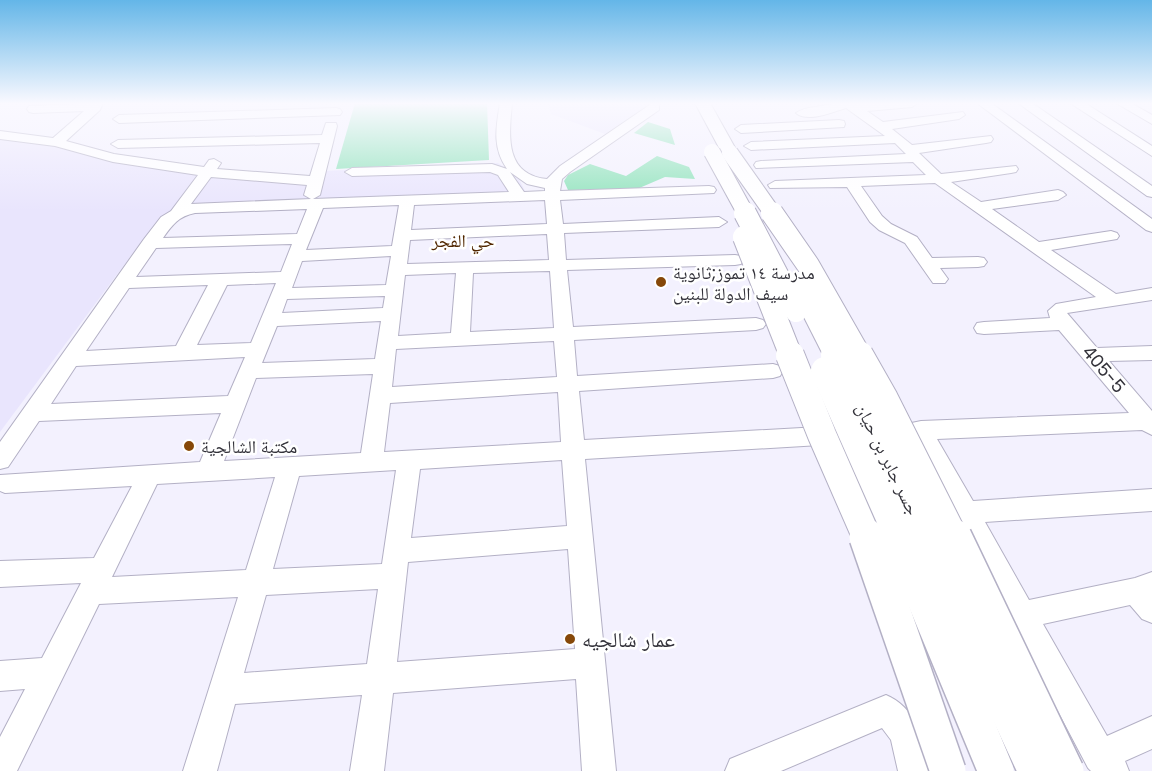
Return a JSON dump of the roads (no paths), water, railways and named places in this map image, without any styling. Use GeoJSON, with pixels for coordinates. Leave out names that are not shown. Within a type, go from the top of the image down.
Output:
{"type":"FeatureCollection","features":[{"type":"Feature","properties":{"kind":"main road"},"geometry":{"type":"LineString","coordinates":[[727,139],[734,145],[822,435],[869,543],[948,771]]}},
{"type":"Feature","properties":{"kind":"main road"},"geometry":{"type":"LineString","coordinates":[[729,139],[808,265],[884,399],[968,565],[1066,771]]}},
{"type":"Feature","properties":{"kind":"main road","name":"جسر جابر بن حيان"},"geometry":{"type":"LineString","coordinates":[[734,145],[776,269],[839,401],[920,585],[996,771]]}},
{"type":"Feature","properties":{"kind":"main road","name":"جسر جابر بن حيان"},"geometry":{"type":"LineString","coordinates":[[734,145],[802,288],[951,585],[1036,771]]}},
{"type":"Feature","properties":{"kind":"street"},"geometry":{"type":"LineString","coordinates":[[32,139],[115,151],[207,172],[316,181]]}},
{"type":"Feature","properties":{"kind":"street"},"geometry":{"type":"LineString","coordinates":[[56,142],[59,139]]}},
{"type":"Feature","properties":{"kind":"street"},"geometry":{"type":"LineString","coordinates":[[115,151],[117,139]]}},
{"type":"Feature","properties":{"kind":"street"},"geometry":{"type":"LineString","coordinates":[[0,460],[150,243],[167,220],[177,213],[230,139]]}},
{"type":"Feature","properties":{"kind":"street"},"geometry":{"type":"LineString","coordinates":[[115,151],[326,139],[300,247],[208,471]]}},
{"type":"Feature","properties":{"kind":"street"},"geometry":{"type":"LineString","coordinates":[[503,139],[505,159],[515,170],[530,181],[552,190]]}},
{"type":"Feature","properties":{"kind":"street"},"geometry":{"type":"LineString","coordinates":[[599,771],[552,190],[565,169],[609,139]]}},
{"type":"Feature","properties":{"kind":"street"},"geometry":{"type":"LineString","coordinates":[[734,145],[759,139]]}},
{"type":"Feature","properties":{"kind":"street"},"geometry":{"type":"LineString","coordinates":[[897,139],[938,179],[1111,299]]}},
{"type":"Feature","properties":{"kind":"street"},"geometry":{"type":"LineString","coordinates":[[761,165],[986,139]]}},
{"type":"Feature","properties":{"kind":"street"},"geometry":{"type":"LineString","coordinates":[[1032,139],[1152,227]]}},
{"type":"Feature","properties":{"kind":"street"},"geometry":{"type":"LineString","coordinates":[[1075,139],[1152,193]]}},
{"type":"Feature","properties":{"kind":"street"},"geometry":{"type":"LineString","coordinates":[[1132,139],[1152,152]]}},
{"type":"Feature","properties":{"kind":"street"},"geometry":{"type":"LineString","coordinates":[[734,145],[908,149]]}},
{"type":"Feature","properties":{"kind":"street"},"geometry":{"type":"LineString","coordinates":[[352,172],[492,168],[503,172],[520,197]]}},
{"type":"Feature","properties":{"kind":"street"},"geometry":{"type":"LineString","coordinates":[[775,185],[938,179],[1011,169]]}},
{"type":"Feature","properties":{"kind":"street"},"geometry":{"type":"LineString","coordinates":[[851,182],[876,219],[885,227],[911,240],[939,279]]}},
{"type":"Feature","properties":{"kind":"street"},"geometry":{"type":"LineString","coordinates":[[177,213],[195,208],[520,197],[552,190],[709,190]]}},
{"type":"Feature","properties":{"kind":"street"},"geometry":{"type":"LineString","coordinates":[[978,207],[1058,195]]}},
{"type":"Feature","properties":{"kind":"street"},"geometry":{"type":"LineString","coordinates":[[371,462],[382,396],[407,200]]}},
{"type":"Feature","properties":{"kind":"street"},"geometry":{"type":"LineString","coordinates":[[1131,212],[1152,217]]}},
{"type":"Feature","properties":{"kind":"street"},"geometry":{"type":"LineString","coordinates":[[399,252],[554,229],[719,222]]}},
{"type":"Feature","properties":{"kind":"street"},"geometry":{"type":"LineString","coordinates":[[1036,247],[1111,236]]}},
{"type":"Feature","properties":{"kind":"street"},"geometry":{"type":"LineString","coordinates":[[150,243],[399,252],[465,268],[735,260]]}},
{"type":"Feature","properties":{"kind":"street"},"geometry":{"type":"LineString","coordinates":[[927,263],[978,262]]}},
{"type":"Feature","properties":{"kind":"street"},"geometry":{"type":"LineString","coordinates":[[460,339],[465,268]]}},
{"type":"Feature","properties":{"kind":"street"},"geometry":{"type":"LineString","coordinates":[[123,283],[220,280],[284,286],[395,290]]}},
{"type":"Feature","properties":{"kind":"street"},"geometry":{"type":"LineString","coordinates":[[183,353],[220,280]]}},
{"type":"Feature","properties":{"kind":"street"},"geometry":{"type":"LineString","coordinates":[[984,328],[1061,317],[1063,308],[1152,294]]}},
{"type":"Feature","properties":{"kind":"street"},"geometry":{"type":"LineString","coordinates":[[270,320],[392,314]]}},
{"type":"Feature","properties":{"kind":"street","name":"405-5"},"geometry":{"type":"LineString","coordinates":[[1061,317],[1151,423]]}},
{"type":"Feature","properties":{"kind":"street"},"geometry":{"type":"LineString","coordinates":[[388,343],[756,324]]}},
{"type":"Feature","properties":{"kind":"street"},"geometry":{"type":"LineString","coordinates":[[70,359],[258,349]]}},
{"type":"Feature","properties":{"kind":"street"},"geometry":{"type":"LineString","coordinates":[[1092,355],[1152,353]]}},
{"type":"Feature","properties":{"kind":"street"},"geometry":{"type":"LineString","coordinates":[[249,371],[386,366]]}},
{"type":"Feature","properties":{"kind":"street"},"geometry":{"type":"LineString","coordinates":[[382,396],[773,372]]}},
{"type":"Feature","properties":{"kind":"street"},"geometry":{"type":"LineString","coordinates":[[32,414],[236,404]]}},
{"type":"Feature","properties":{"kind":"street"},"geometry":{"type":"LineString","coordinates":[[888,432],[1151,423]]}},
{"type":"Feature","properties":{"kind":"street"},"geometry":{"type":"LineString","coordinates":[[921,430],[1106,763],[1152,732]]}},
{"type":"Feature","properties":{"kind":"street"},"geometry":{"type":"LineString","coordinates":[[2,481],[150,475],[837,435]]}},
{"type":"Feature","properties":{"kind":"street"},"geometry":{"type":"LineString","coordinates":[[367,771],[409,460]]}},
{"type":"Feature","properties":{"kind":"street"},"geometry":{"type":"LineString","coordinates":[[200,771],[290,467]]}},
{"type":"Feature","properties":{"kind":"street"},"geometry":{"type":"LineString","coordinates":[[0,771],[150,475]]}},
{"type":"Feature","properties":{"kind":"street"},"geometry":{"type":"LineString","coordinates":[[966,512],[1152,500]]}},
{"type":"Feature","properties":{"kind":"street"},"geometry":{"type":"LineString","coordinates":[[0,574],[96,581],[256,581],[580,537]]}},
{"type":"Feature","properties":{"kind":"street"},"geometry":{"type":"LineString","coordinates":[[1022,615],[1146,595]]}},
{"type":"Feature","properties":{"kind":"street"},"geometry":{"type":"LineString","coordinates":[[224,690],[590,663]]}},
{"type":"Feature","properties":{"kind":"street"},"geometry":{"type":"LineString","coordinates":[[0,676],[50,672]]}},
{"type":"Feature","properties":{"kind":"street"},"geometry":{"type":"LineString","coordinates":[[742,771],[886,711],[897,718],[906,733],[915,771]]}},
{"type":"Feature","properties":{"kind":"place","name":"مدرسة ١٤ تموز;ثانوية سيف الدولة للبنين"},"geometry":{"type":"Point","coordinates":[661,282]}},
{"type":"Feature","properties":{"kind":"place","name":"مكتبة الشالجية"},"geometry":{"type":"Point","coordinates":[189,446]}},
{"type":"Feature","properties":{"kind":"place","name":"عمار شالجيه"},"geometry":{"type":"Point","coordinates":[570,639]}},
{"type":"Feature","properties":{"kind":"district","name":"حي الفجر"},"geometry":{"type":"Point","coordinates":[463,240]}}]}
